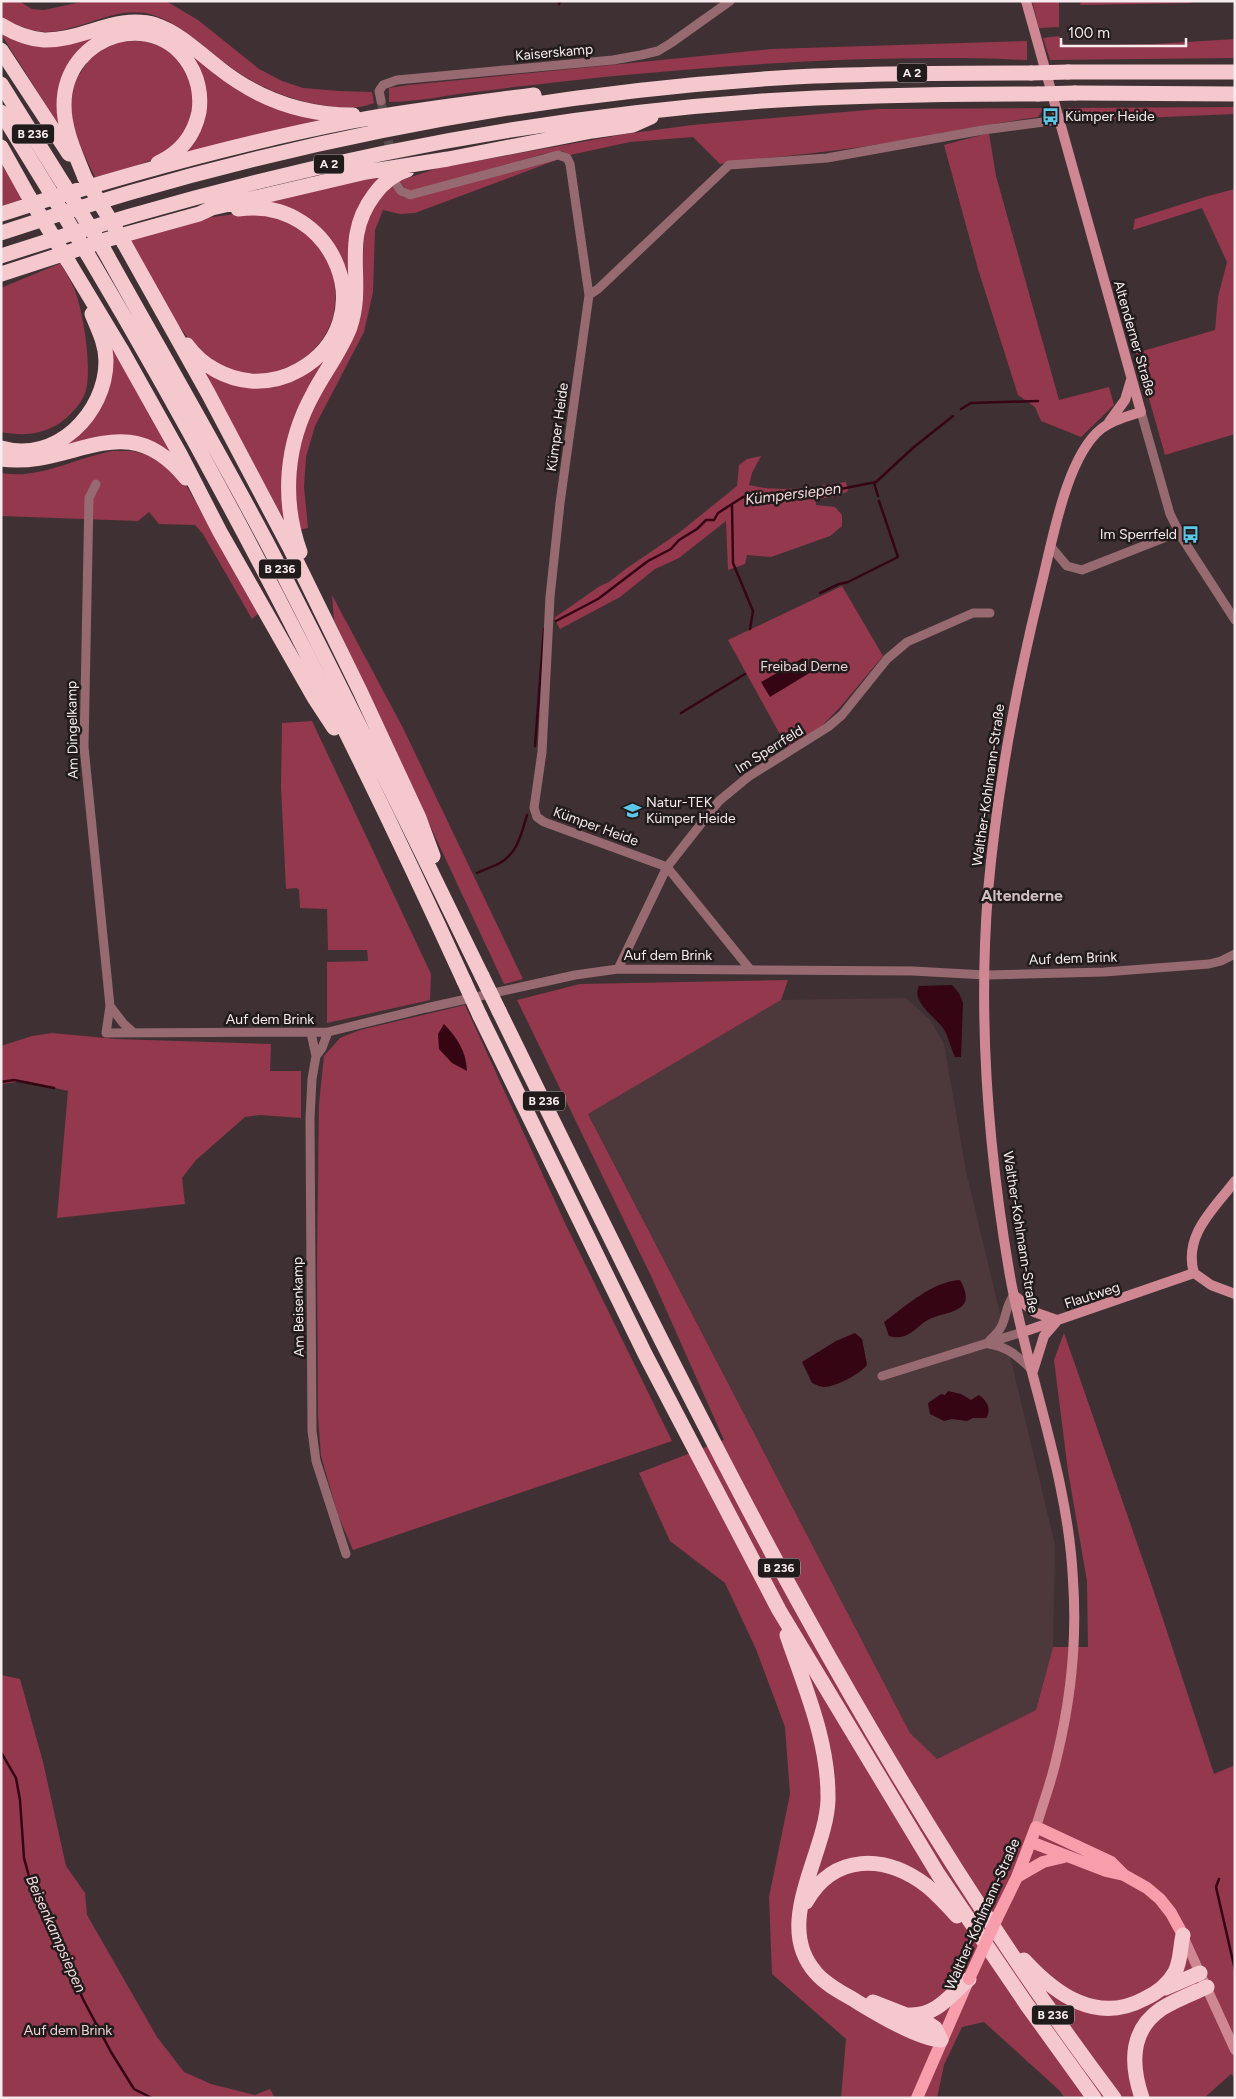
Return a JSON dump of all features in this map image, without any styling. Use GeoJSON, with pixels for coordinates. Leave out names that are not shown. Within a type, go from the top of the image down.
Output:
{"type":"FeatureCollection","features":[{"type":"Feature","properties":{"kind":"highway"},"geometry":{"type":"LineString","coordinates":[[1,25],[28,37],[44,40],[71,36],[122,22],[148,24],[174,34],[244,87],[281,104],[336,115],[394,115]]}},
{"type":"Feature","properties":{"kind":"highway"},"geometry":{"type":"LineString","coordinates":[[85,178],[70,140],[67,125],[64,106],[69,78],[81,57],[100,42],[127,33],[143,34],[158,38],[172,46],[189,64],[199,88],[200,108],[197,123],[191,135],[174,154],[159,163],[117,178]]}},
{"type":"Feature","properties":{"kind":"highway"},"geometry":{"type":"LineString","coordinates":[[1,50],[85,178],[149,287],[248,467],[319,605],[419,818],[432,851],[443,896]]}},
{"type":"Feature","properties":{"kind":"highway","name":"A 2"},"geometry":{"type":"LineString","coordinates":[[1,233],[106,199],[290,151],[443,119],[607,94],[793,78],[912,73],[1235,72]]}},
{"type":"Feature","properties":{"kind":"highway","name":"B 236"},"geometry":{"type":"LineString","coordinates":[[1,84],[104,250],[174,372],[270,550],[348,702],[682,1383],[790,1588],[912,1798],[995,1930],[1038,1994],[1114,2098]]}},
{"type":"Feature","properties":{"kind":"highway"},"geometry":{"type":"LineString","coordinates":[[1,214],[117,178],[267,139],[394,115],[575,89],[607,94]]}},
{"type":"Feature","properties":{"kind":"highway","name":"A 2"},"geometry":{"type":"LineString","coordinates":[[1,256],[204,194],[348,160],[505,130],[666,110],[761,101],[856,96],[1074,93],[1235,94]]}},
{"type":"Feature","properties":{"kind":"highway"},"geometry":{"type":"LineString","coordinates":[[199,214],[212,208],[366,172],[633,125],[666,110]]}},
{"type":"Feature","properties":{"kind":"highway","name":"B 236"},"geometry":{"type":"LineString","coordinates":[[1,112],[50,190],[210,469],[301,644],[416,875],[480,1016],[645,1354],[779,1610],[871,1765],[981,1938],[1094,2098]]}},
{"type":"Feature","properties":{"kind":"highway"},"geometry":{"type":"LineString","coordinates":[[1,147],[29,197],[121,348],[181,456],[220,532],[315,699],[364,770]]}},
{"type":"Feature","properties":{"kind":"highway"},"geometry":{"type":"LineString","coordinates":[[1,157],[29,197]]}},
{"type":"Feature","properties":{"kind":"highway"},"geometry":{"type":"LineString","coordinates":[[319,605],[298,547],[292,521],[288,476],[293,443],[312,394],[350,326],[355,295],[354,246],[360,216],[376,191],[393,177],[414,168],[448,159]]}},
{"type":"Feature","properties":{"kind":"highway"},"geometry":{"type":"LineString","coordinates":[[1,276],[18,268],[109,239],[199,214],[241,208],[275,210],[302,221],[323,240],[337,262],[343,290],[340,316],[325,348],[307,366],[282,377],[258,382],[232,377],[207,365],[190,349],[160,300],[149,287]]}},
{"type":"Feature","properties":{"kind":"highway"},"geometry":{"type":"LineString","coordinates":[[1,448],[23,450],[41,447],[57,441],[81,424],[99,398],[105,371],[104,347],[76,275]]}},
{"type":"Feature","properties":{"kind":"highway"},"geometry":{"type":"LineString","coordinates":[[1,460],[30,461],[104,442],[121,440],[138,443],[156,450],[176,467],[188,481],[220,532]]}},
{"type":"Feature","properties":{"kind":"highway"},"geometry":{"type":"LineString","coordinates":[[779,1610],[815,1717],[828,1799],[819,1848],[803,1892],[800,1912],[799,1940],[805,1957],[816,1972],[834,1988],[864,2006],[930,2040],[941,2040]]}},
{"type":"Feature","properties":{"kind":"highway"},"geometry":{"type":"LineString","coordinates":[[800,1912],[811,1894],[830,1874],[854,1864],[880,1864],[902,1871],[928,1887],[981,1938]]}},
{"type":"Feature","properties":{"kind":"highway"},"geometry":{"type":"LineString","coordinates":[[995,1930],[1038,1975],[1063,1995],[1093,2007],[1121,2008],[1134,2005],[1200,1973]]}},
{"type":"Feature","properties":{"kind":"highway"},"geometry":{"type":"LineString","coordinates":[[1160,1991],[1176,1971],[1180,1962],[1179,1951],[1183,1935]]}},
{"type":"Feature","properties":{"kind":"highway"},"geometry":{"type":"LineString","coordinates":[[910,2015],[919,2015],[936,2010],[964,1985]]}},
{"type":"Feature","properties":{"kind":"highway"},"geometry":{"type":"LineString","coordinates":[[1142,2098],[1135,2078],[1133,2060],[1136,2044],[1146,2023],[1159,2010],[1172,2002],[1207,1987]]}},
{"type":"Feature","properties":{"kind":"highway"},"geometry":{"type":"LineString","coordinates":[[834,1988],[910,2015],[934,2028],[941,2040]]}},
{"type":"Feature","properties":{"kind":"main road","name":"Altenderner Straße"},"geometry":{"type":"LineString","coordinates":[[1026,1],[1141,412]]}},
{"type":"Feature","properties":{"kind":"main road"},"geometry":{"type":"LineString","coordinates":[[1107,425],[1125,400],[1132,379]]}},
{"type":"Feature","properties":{"kind":"main road","name":"Walther-Kohlmann-Straße"},"geometry":{"type":"LineString","coordinates":[[917,2098],[964,1985],[1015,1881],[1036,1827],[1057,1758],[1066,1712],[1072,1663],[1074,1613],[1071,1551],[1064,1501],[1014,1295],[1000,1212],[986,1081],[985,975],[988,894],[1006,753],[1034,613],[1067,491],[1079,456],[1090,439],[1107,425],[1141,412]]}},
{"type":"Feature","properties":{"kind":"main road"},"geometry":{"type":"LineString","coordinates":[[1235,1181],[1196,1235],[1191,1258],[1194,1273],[1211,1285],[1235,1294]]}},
{"type":"Feature","properties":{"kind":"main road","name":"Flautweg"},"geometry":{"type":"LineString","coordinates":[[1023,1332],[1194,1273]]}},
{"type":"Feature","properties":{"kind":"main road"},"geometry":{"type":"LineString","coordinates":[[1014,1295],[1034,1312],[1058,1320],[1044,1336],[1033,1371]]}},
{"type":"Feature","properties":{"kind":"main road"},"geometry":{"type":"LineString","coordinates":[[1036,1827],[1110,1862],[1124,1875],[1147,1888],[1160,1899],[1171,1913],[1183,1935],[1235,2050]]}},
{"type":"Feature","properties":{"kind":"main road"},"geometry":{"type":"LineString","coordinates":[[1030,1842],[1066,1857],[1106,1871],[1124,1875]]}},
{"type":"Feature","properties":{"kind":"main road"},"geometry":{"type":"LineString","coordinates":[[1015,1881],[1043,1862],[1066,1857]]}},
{"type":"Feature","properties":{"kind":"street","name":"Kaiserskamp"},"geometry":{"type":"LineString","coordinates":[[381,101],[379,91],[383,85],[397,80],[613,60],[658,50],[730,1]]}},
{"type":"Feature","properties":{"kind":"street"},"geometry":{"type":"LineString","coordinates":[[589,296],[729,164],[827,158],[984,130],[1059,120]]}},
{"type":"Feature","properties":{"kind":"street"},"geometry":{"type":"LineString","coordinates":[[396,184],[405,194],[418,194],[495,171],[562,155],[570,164],[589,296]]}},
{"type":"Feature","properties":{"kind":"street","name":"Kümper Heide"},"geometry":{"type":"LineString","coordinates":[[589,296],[555,551],[542,752],[534,808],[537,817],[544,822],[667,867]]}},
{"type":"Feature","properties":{"kind":"street","name":"Altenderner Straße"},"geometry":{"type":"LineString","coordinates":[[1141,412],[1168,507],[1179,532],[1235,620]]}},
{"type":"Feature","properties":{"kind":"street","name":"Am Dingelkamp"},"geometry":{"type":"LineString","coordinates":[[96,484],[89,498],[84,747],[110,1006],[106,1033]]}},
{"type":"Feature","properties":{"kind":"street"},"geometry":{"type":"LineString","coordinates":[[1051,547],[1067,566],[1082,570],[1179,532]]}},
{"type":"Feature","properties":{"kind":"street","name":"Im Sperrfeld"},"geometry":{"type":"LineString","coordinates":[[618,969],[667,867],[686,841],[726,795],[748,777],[828,727],[842,715],[887,659],[907,642],[973,613],[990,613]]}},
{"type":"Feature","properties":{"kind":"street"},"geometry":{"type":"LineString","coordinates":[[667,867],[749,968]]}},
{"type":"Feature","properties":{"kind":"street","name":"Auf dem Brink"},"geometry":{"type":"LineString","coordinates":[[106,1033],[328,1032],[419,1009],[575,975],[618,969],[749,968],[913,971],[985,975],[1096,972],[1203,964],[1221,961],[1235,954]]}},
{"type":"Feature","properties":{"kind":"street"},"geometry":{"type":"LineString","coordinates":[[110,1006],[123,1023],[134,1032]]}},
{"type":"Feature","properties":{"kind":"street","name":"Am Beisenkamp"},"geometry":{"type":"LineString","coordinates":[[316,1056],[322,1048],[328,1032]]}},
{"type":"Feature","properties":{"kind":"street","name":"Am Beisenkamp"},"geometry":{"type":"LineString","coordinates":[[311,1033],[316,1056],[312,1079],[310,1118],[312,1430],[316,1462],[346,1554]]}},
{"type":"Feature","properties":{"kind":"street"},"geometry":{"type":"LineString","coordinates":[[986,1344],[998,1333],[1004,1324],[1008,1307],[1014,1295]]}},
{"type":"Feature","properties":{"kind":"street","name":"Flautweg"},"geometry":{"type":"LineString","coordinates":[[882,1376],[1023,1332]]}},
{"type":"Feature","properties":{"kind":"street"},"geometry":{"type":"LineString","coordinates":[[986,1344],[1002,1346],[1011,1351],[1033,1371]]}},
{"type":"Feature","properties":{"kind":"shaded area"},"geometry":{"type":"Polygon","coordinates":[[[803,658],[811,672],[770,697],[761,682],[803,658]]]}},
{"type":"Feature","properties":{"kind":"shaded area"},"geometry":{"type":"Polygon","coordinates":[[[952,985],[959,993],[963,1003],[961,1057],[955,1057],[945,1031],[921,1004],[917,992],[919,986],[952,985]]]}},
{"type":"Feature","properties":{"kind":"shaded area"},"geometry":{"type":"Polygon","coordinates":[[[906,998],[930,1020],[944,1044],[966,1171],[1055,1545],[1053,1647],[1036,1710],[937,1759],[910,1733],[588,1113],[781,1000],[906,998]]]}},
{"type":"Feature","properties":{"kind":"shaded area"},"geometry":{"type":"Polygon","coordinates":[[[444,1024],[460,1046],[465,1057],[467,1071],[452,1063],[439,1049],[438,1034],[444,1024]]]}},
{"type":"Feature","properties":{"kind":"shaded area"},"geometry":{"type":"Polygon","coordinates":[[[960,1280],[965,1291],[966,1300],[957,1310],[926,1321],[905,1336],[889,1336],[884,1322],[930,1290],[950,1281],[960,1280]]]}},
{"type":"Feature","properties":{"kind":"shaded area"},"geometry":{"type":"Polygon","coordinates":[[[855,1333],[862,1339],[867,1365],[864,1369],[834,1385],[824,1387],[812,1383],[802,1362],[836,1341],[855,1333]]]}},
{"type":"Feature","properties":{"kind":"shaded area"},"geometry":{"type":"Polygon","coordinates":[[[948,1391],[961,1394],[971,1400],[979,1395],[988,1405],[988,1415],[986,1418],[973,1418],[967,1421],[952,1419],[944,1421],[930,1414],[928,1403],[941,1394],[945,1395],[948,1391]]]}},
{"type":"Feature","properties":{"kind":"green space"},"geometry":{"type":"Polygon","coordinates":[[[1,1],[19,1],[32,9],[44,10],[86,1],[166,1],[198,20],[259,69],[282,81],[303,88],[372,92],[374,103],[355,108],[342,108],[282,95],[245,77],[183,30],[156,16],[142,13],[114,15],[72,28],[44,32],[27,29],[1,17],[1,1]]]}},
{"type":"Feature","properties":{"kind":"green space"},"geometry":{"type":"Polygon","coordinates":[[[1032,1],[1059,1],[1059,27],[1039,28],[1032,1]]]}},
{"type":"Feature","properties":{"kind":"green space"},"geometry":{"type":"Polygon","coordinates":[[[1081,1],[1192,1],[1191,3],[1080,5],[1081,1]]]}},
{"type":"Feature","properties":{"kind":"green space"},"geometry":{"type":"Polygon","coordinates":[[[122,26],[143,27],[159,31],[173,38],[221,77],[259,98],[282,107],[330,118],[184,153],[195,135],[202,118],[205,99],[201,79],[191,58],[175,42],[155,33],[134,29],[112,31],[92,40],[76,54],[64,75],[60,88],[60,109],[63,128],[61,129],[1,34],[1,31],[18,38],[48,43],[76,39],[122,26]]]}},
{"type":"Feature","properties":{"kind":"green space"},"geometry":{"type":"Polygon","coordinates":[[[1059,36],[1065,46],[1155,44],[1235,39],[1235,58],[1050,60],[1043,38],[1059,36]]]}},
{"type":"Feature","properties":{"kind":"green space"},"geometry":{"type":"Polygon","coordinates":[[[142,41],[160,46],[170,52],[188,74],[193,100],[187,126],[171,149],[164,154],[135,166],[95,177],[73,124],[70,101],[73,86],[89,60],[100,49],[118,42],[142,41]]]}},
{"type":"Feature","properties":{"kind":"green space"},"geometry":{"type":"Polygon","coordinates":[[[1027,41],[1027,60],[976,58],[872,59],[717,67],[614,76],[464,93],[421,100],[389,102],[389,88],[409,85],[772,49],[1027,41]]]}},
{"type":"Feature","properties":{"kind":"green space"},"geometry":{"type":"Polygon","coordinates":[[[1235,107],[1235,114],[1092,120],[1067,116],[1065,108],[1235,107]]]}},
{"type":"Feature","properties":{"kind":"green space"},"geometry":{"type":"Polygon","coordinates":[[[1044,108],[1038,117],[861,147],[720,164],[693,137],[630,142],[570,155],[562,151],[543,154],[412,191],[407,190],[399,181],[438,168],[625,134],[692,125],[879,109],[1044,108]]]}},
{"type":"Feature","properties":{"kind":"green space"},"geometry":{"type":"Polygon","coordinates":[[[989,133],[996,176],[1059,400],[1109,387],[1114,405],[1081,437],[1041,421],[1035,407],[1018,395],[978,269],[944,145],[989,133]]]}},
{"type":"Feature","properties":{"kind":"green space"},"geometry":{"type":"Polygon","coordinates":[[[554,158],[559,159],[415,213],[400,214],[383,210],[375,230],[373,292],[364,332],[315,426],[306,457],[304,487],[308,528],[299,530],[295,490],[298,456],[308,419],[363,294],[363,254],[365,228],[369,212],[379,198],[392,186],[404,198],[414,197],[554,158]]]}},
{"type":"Feature","properties":{"kind":"green space"},"geometry":{"type":"Polygon","coordinates":[[[1,163],[23,199],[1,206],[1,163]]]}},
{"type":"Feature","properties":{"kind":"green space"},"geometry":{"type":"Polygon","coordinates":[[[383,175],[365,198],[349,311],[344,321],[328,237],[300,213],[263,203],[383,175]]]}},
{"type":"Feature","properties":{"kind":"green space"},"geometry":{"type":"Polygon","coordinates":[[[1235,189],[1235,434],[1165,455],[1136,353],[1215,330],[1218,297],[1227,262],[1202,208],[1133,230],[1135,219],[1235,189]]]}},
{"type":"Feature","properties":{"kind":"green space"},"geometry":{"type":"Polygon","coordinates":[[[235,214],[266,216],[296,225],[313,240],[334,272],[334,312],[327,332],[315,349],[298,362],[279,371],[258,374],[236,372],[215,363],[202,353],[189,340],[166,307],[129,239],[205,218],[235,214]]]}},
{"type":"Feature","properties":{"kind":"green space"},"geometry":{"type":"Polygon","coordinates":[[[61,263],[74,288],[83,324],[88,367],[86,390],[78,405],[57,425],[30,434],[1,432],[1,288],[61,263]]]}},
{"type":"Feature","properties":{"kind":"green space"},"geometry":{"type":"Polygon","coordinates":[[[344,321],[301,406],[289,529],[202,370],[291,379],[344,321]]]}},
{"type":"Feature","properties":{"kind":"green space"},"geometry":{"type":"Polygon","coordinates":[[[110,343],[171,452],[154,443],[138,438],[109,436],[94,438],[45,453],[77,434],[110,343]]]}},
{"type":"Feature","properties":{"kind":"green space"},"geometry":{"type":"Polygon","coordinates":[[[112,451],[133,451],[155,457],[186,485],[259,613],[252,619],[203,534],[195,525],[159,524],[149,512],[138,521],[1,516],[1,473],[15,474],[43,471],[112,451]]]}},
{"type":"Feature","properties":{"kind":"green space"},"geometry":{"type":"Polygon","coordinates":[[[761,456],[752,473],[749,485],[785,489],[846,482],[848,491],[816,501],[816,505],[835,507],[842,515],[842,526],[830,536],[771,557],[747,555],[745,564],[728,570],[726,521],[679,558],[655,569],[620,597],[560,629],[554,618],[680,532],[737,486],[739,465],[747,459],[761,456]]]}},
{"type":"Feature","properties":{"kind":"green space","name":"Freibad Derne"},"geometry":{"type":"Polygon","coordinates":[[[842,586],[883,656],[820,728],[788,749],[728,640],[842,586]]]}},
{"type":"Feature","properties":{"kind":"green space"},"geometry":{"type":"Polygon","coordinates":[[[332,595],[403,728],[523,979],[504,984],[334,620],[332,595]]]}},
{"type":"Feature","properties":{"kind":"green space"},"geometry":{"type":"Polygon","coordinates":[[[312,721],[431,974],[430,1000],[327,1023],[327,962],[368,961],[367,950],[328,950],[327,909],[300,908],[299,890],[297,888],[286,889],[281,787],[282,723],[312,721]]]}},
{"type":"Feature","properties":{"kind":"green space"},"geometry":{"type":"Polygon","coordinates":[[[788,980],[781,1000],[588,1114],[910,1733],[937,1759],[1036,1710],[1053,1647],[1088,1647],[1087,1581],[1068,1471],[1054,1360],[1064,1333],[1153,1589],[1214,1774],[1235,1765],[1235,2078],[1231,2074],[1204,2098],[1065,2098],[1059,2090],[984,2022],[962,2027],[944,2065],[937,2098],[841,2098],[846,2039],[772,1974],[769,1897],[790,1794],[785,1727],[756,1649],[725,1583],[670,1541],[639,1473],[724,1440],[652,1278],[517,1000],[580,984],[788,980]]]}},
{"type":"Feature","properties":{"kind":"green space"},"geometry":{"type":"Polygon","coordinates":[[[465,1005],[564,1221],[672,1441],[353,1550],[338,1515],[321,1456],[318,1416],[317,1258],[319,1104],[324,1056],[340,1038],[360,1030],[465,1005]]]}},
{"type":"Feature","properties":{"kind":"green space"},"geometry":{"type":"Polygon","coordinates":[[[52,1033],[116,1039],[271,1044],[270,1071],[301,1071],[301,1118],[260,1115],[245,1117],[196,1160],[182,1178],[185,1204],[57,1218],[68,1091],[25,1081],[1,1084],[1,1046],[32,1036],[52,1033]]]}},
{"type":"Feature","properties":{"kind":"green space","name":"Auf dem Brink"},"geometry":{"type":"Polygon","coordinates":[[[1,1675],[20,1679],[43,1762],[66,1866],[85,1893],[87,1915],[157,2037],[184,2072],[211,2084],[255,2095],[270,2089],[275,2098],[1,2098],[1,1675]]]}},
{"type":"Feature","properties":{"kind":"waterway","name":"Kümpersiepen"},"geometry":{"type":"LineString","coordinates":[[961,409],[971,403],[1038,401]]}},
{"type":"Feature","properties":{"kind":"waterway","name":"Kümpersiepen"},"geometry":{"type":"LineString","coordinates":[[556,621],[598,599],[648,561],[671,549],[679,540],[697,529],[706,520],[714,520],[718,513],[743,497],[810,495],[876,482],[914,447],[953,416]]}},
{"type":"Feature","properties":{"kind":"waterway"},"geometry":{"type":"LineString","coordinates":[[874,483],[878,496]]}},
{"type":"Feature","properties":{"kind":"waterway"},"geometry":{"type":"LineString","coordinates":[[820,593],[848,582],[898,557],[879,501]]}},
{"type":"Feature","properties":{"kind":"waterway"},"geometry":{"type":"LineString","coordinates":[[732,505],[733,563],[753,611],[750,629]]}},
{"type":"Feature","properties":{"kind":"waterway","name":"Kümpersiepen"},"geometry":{"type":"LineString","coordinates":[[535,746],[544,629]]}},
{"type":"Feature","properties":{"kind":"waterway"},"geometry":{"type":"LineString","coordinates":[[681,713],[745,674]]}},
{"type":"Feature","properties":{"kind":"waterway","name":"Kümpersiepen"},"geometry":{"type":"LineString","coordinates":[[477,873],[496,865],[509,856],[517,844],[527,815]]}},
{"type":"Feature","properties":{"kind":"waterway"},"geometry":{"type":"LineString","coordinates":[[1,1082],[14,1080],[54,1088]]}},
{"type":"Feature","properties":{"kind":"waterway","name":"Beisenkampsiepen"},"geometry":{"type":"LineString","coordinates":[[1,1752],[16,1778],[20,1800],[24,1858],[33,1891],[84,2001],[111,2052],[134,2089],[152,2098]]}},
{"type":"Feature","properties":{"kind":"waterway"},"geometry":{"type":"LineString","coordinates":[[1219,1879],[1216,1887],[1235,1970]]}},
{"type":"Feature","properties":{"kind":"tunnel"},"geometry":{"type":"LineString","coordinates":[[381,101],[391,156]]}},
{"type":"Feature","properties":{"kind":"place","name":"Kümper Heide"},"geometry":{"type":"Point","coordinates":[1051,116]}},
{"type":"Feature","properties":{"kind":"place","name":"Im Sperrfeld"},"geometry":{"type":"Point","coordinates":[1191,534]}},
{"type":"Feature","properties":{"kind":"place","name":"Natur-TEK Kümper Heide"},"geometry":{"type":"Point","coordinates":[632,810]}},
{"type":"Feature","properties":{"kind":"district","name":"Altenderne"},"geometry":{"type":"Point","coordinates":[1022,895]}}]}
